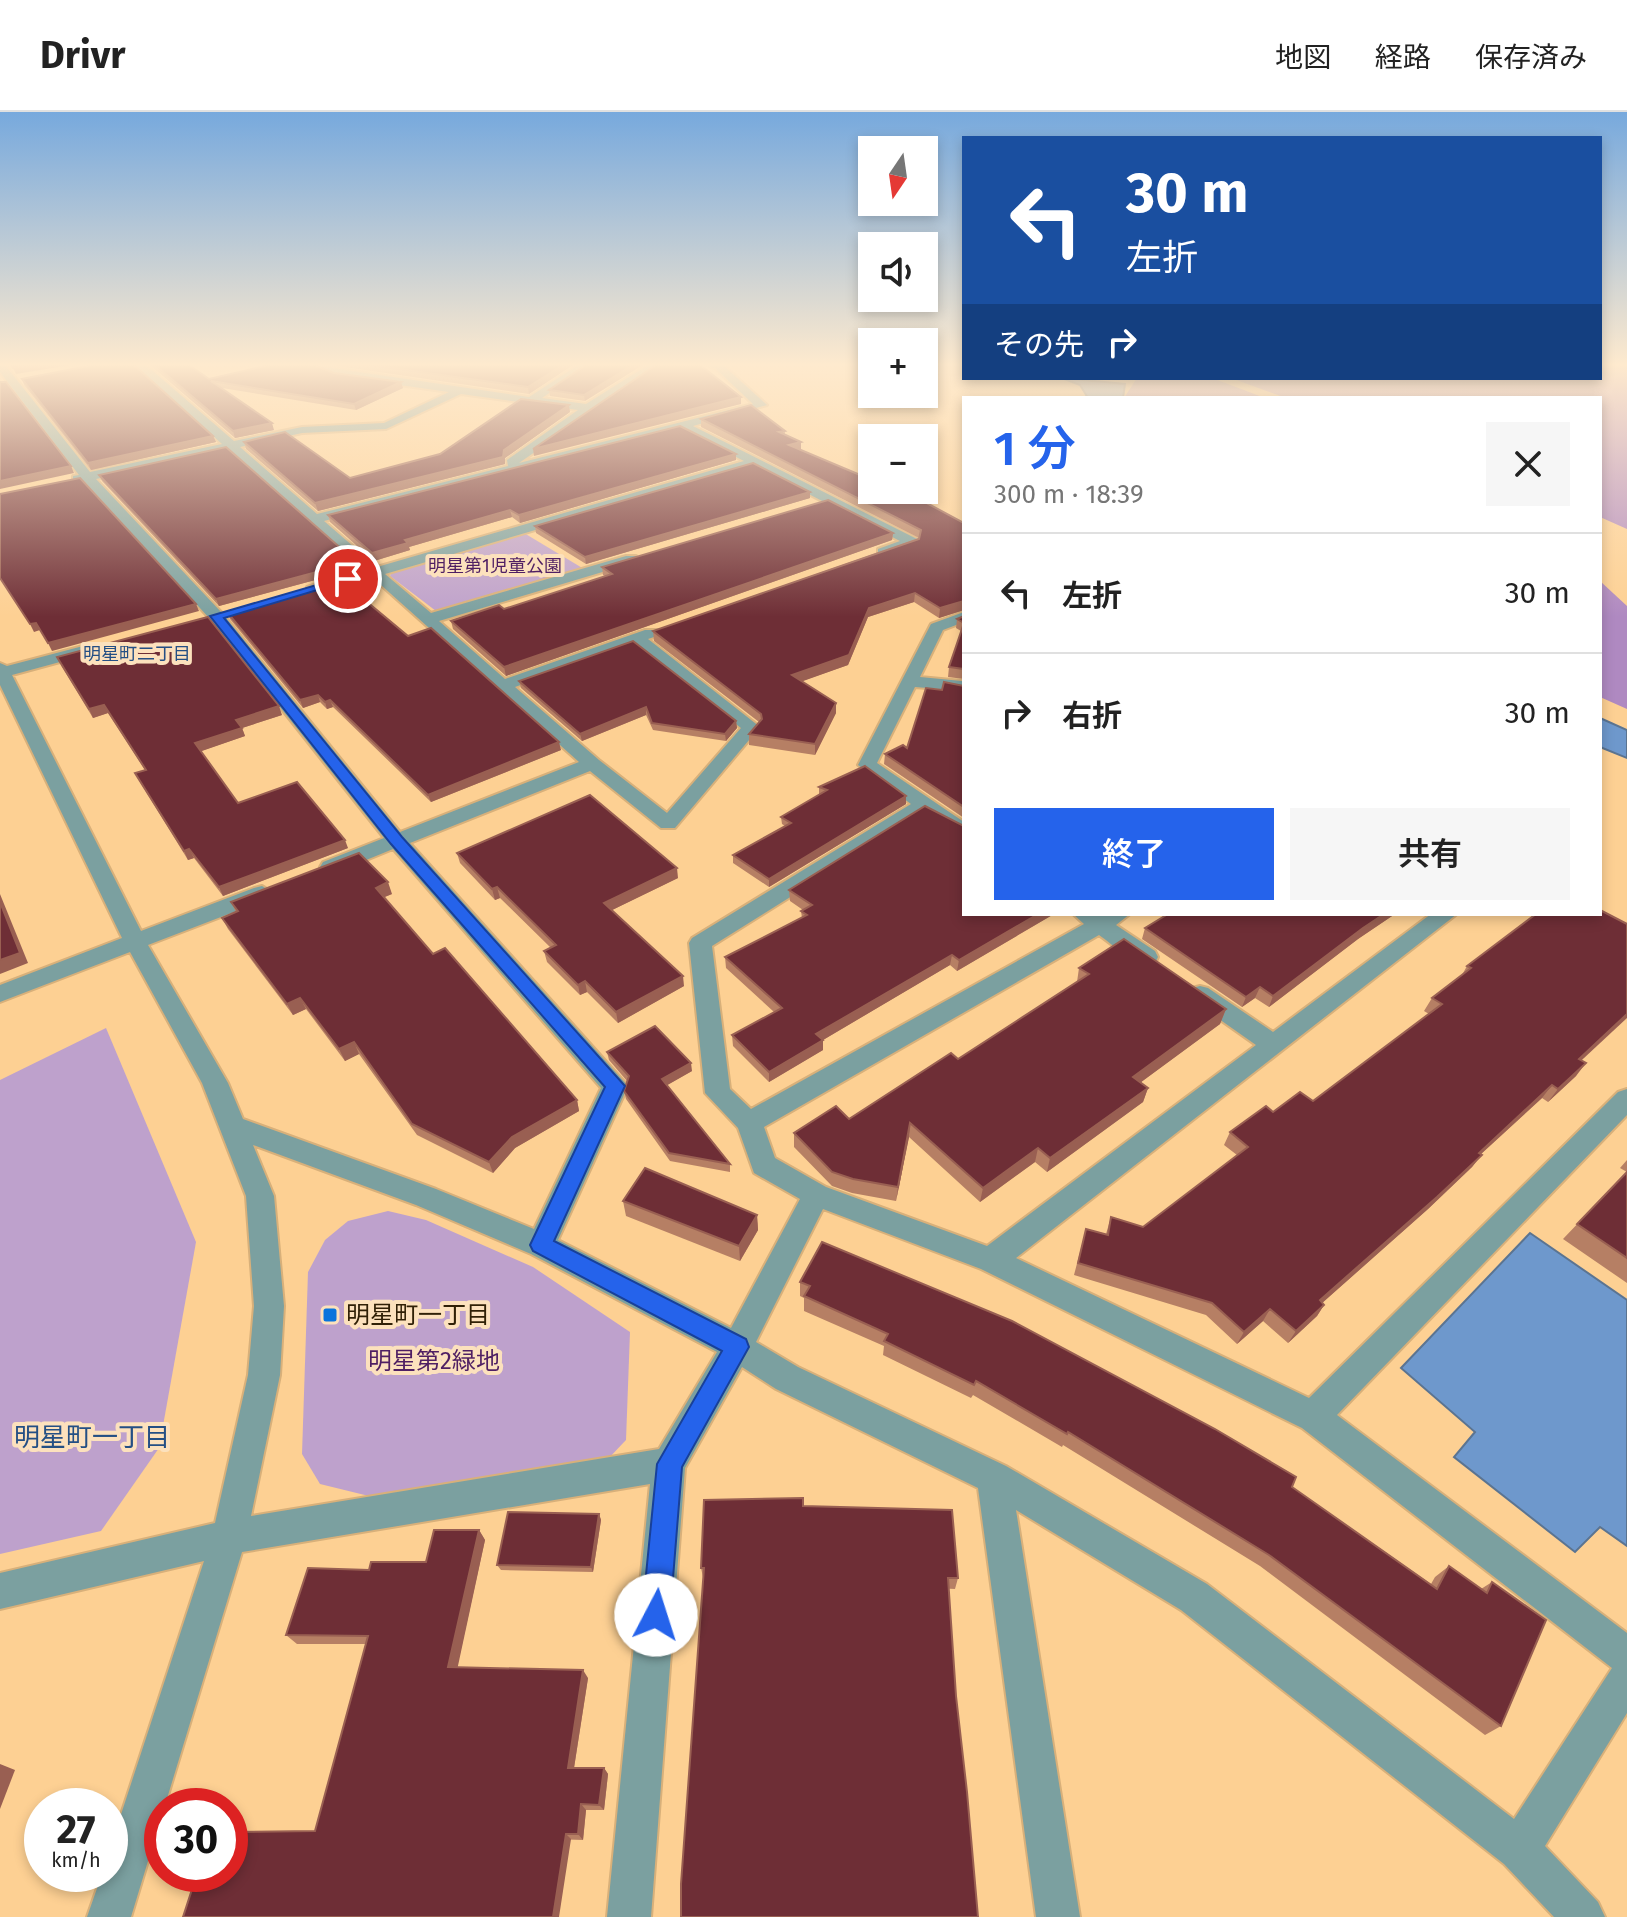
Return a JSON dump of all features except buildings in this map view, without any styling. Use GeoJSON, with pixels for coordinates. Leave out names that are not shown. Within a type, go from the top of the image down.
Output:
{"type":"FeatureCollection","features":[{"type":"Feature","properties":{"kind":"street"},"geometry":{"type":"LineString","coordinates":[[66,449],[87,477],[216,616],[396,840],[615,1086],[541,1245]]}},
{"type":"Feature","properties":{"kind":"street"},"geometry":{"type":"LineString","coordinates":[[58,483],[212,449]]}},
{"type":"Feature","properties":{"kind":"street"},"geometry":{"type":"LineString","coordinates":[[236,449],[592,764],[668,824],[751,727],[636,638]]}},
{"type":"Feature","properties":{"kind":"street"},"geometry":{"type":"LineString","coordinates":[[500,472],[531,449]]}},
{"type":"Feature","properties":{"kind":"street"},"geometry":{"type":"LineString","coordinates":[[315,519],[588,449]]}},
{"type":"Feature","properties":{"kind":"street"},"geometry":{"type":"LineString","coordinates":[[730,449],[912,542],[868,557]]}},
{"type":"Feature","properties":{"kind":"street"},"geometry":{"type":"LineString","coordinates":[[303,592],[755,462]]}},
{"type":"Feature","properties":{"kind":"street"},"geometry":{"type":"LineString","coordinates":[[800,509],[829,500]]}},
{"type":"Feature","properties":{"kind":"street"},"geometry":{"type":"LineString","coordinates":[[428,619],[651,553]]}},
{"type":"Feature","properties":{"kind":"street"},"geometry":{"type":"LineString","coordinates":[[962,618],[937,627],[867,765],[962,830]]}},
{"type":"Feature","properties":{"kind":"street"},"geometry":{"type":"LineString","coordinates":[[503,685],[665,628]]}},
{"type":"Feature","properties":{"kind":"street"},"geometry":{"type":"LineString","coordinates":[[109,644],[1,671],[136,943],[215,1083],[234,1127],[260,1196],[269,1306],[264,1375],[229,1537],[109,1917]]}},
{"type":"Feature","properties":{"kind":"street"},"geometry":{"type":"LineString","coordinates":[[910,681],[956,685],[962,689]]}},
{"type":"Feature","properties":{"kind":"street"},"geometry":{"type":"LineString","coordinates":[[310,875],[592,764]]}},
{"type":"Feature","properties":{"kind":"street"},"geometry":{"type":"LineString","coordinates":[[924,804],[700,943],[718,1093],[749,1123],[764,1165],[816,1195],[991,1260],[1313,1417],[1627,1656]]}},
{"type":"Feature","properties":{"kind":"street"},"geometry":{"type":"LineString","coordinates":[[0,994],[281,886]]}},
{"type":"Feature","properties":{"kind":"street"},"geometry":{"type":"LineString","coordinates":[[991,1260],[1443,916]]}},
{"type":"Feature","properties":{"kind":"street"},"geometry":{"type":"LineString","coordinates":[[749,1123],[1101,918],[1169,972],[1274,1045]]}},
{"type":"Feature","properties":{"kind":"street"},"geometry":{"type":"LineString","coordinates":[[1313,1417],[1627,1099]]}},
{"type":"Feature","properties":{"kind":"street"},"geometry":{"type":"LineString","coordinates":[[234,1127],[426,1197],[541,1245],[737,1347],[787,1378],[994,1478],[1194,1597],[1519,1849],[1583,1917]]}},
{"type":"Feature","properties":{"kind":"street"},"geometry":{"type":"LineString","coordinates":[[629,1917],[669,1464],[737,1347],[816,1195]]}},
{"type":"Feature","properties":{"kind":"street"},"geometry":{"type":"LineString","coordinates":[[0,1591],[229,1537],[669,1464]]}},
{"type":"Feature","properties":{"kind":"street"},"geometry":{"type":"LineString","coordinates":[[994,1478],[1058,1917]]}},
{"type":"Feature","properties":{"kind":"street"},"geometry":{"type":"LineString","coordinates":[[1519,1849],[1627,1678]]}},
{"type":"Feature","properties":{"kind":"green space","name":"明星第1児童公園"},"geometry":{"type":"Polygon","coordinates":[[[519,530],[584,569],[436,611],[390,576],[394,567],[519,530]]]}},
{"type":"Feature","properties":{"kind":"green space"},"geometry":{"type":"Polygon","coordinates":[[[106,1028],[196,1242],[159,1448],[101,1531],[0,1554],[0,1080],[106,1028]]]}},
{"type":"Feature","properties":{"kind":"green space","name":"明星第2緑地"},"geometry":{"type":"Polygon","coordinates":[[[388,1211],[426,1220],[533,1267],[630,1332],[626,1440],[607,1460],[377,1498],[320,1484],[302,1454],[308,1272],[325,1240],[348,1221],[388,1211]]]}},
{"type":"Feature","properties":{"kind":"shaded area"},"geometry":{"type":"Polygon","coordinates":[[[1602,449],[1627,449],[1627,529],[1602,518],[1602,449]]]}},
{"type":"Feature","properties":{"kind":"shaded area"},"geometry":{"type":"Polygon","coordinates":[[[1602,583],[1627,606],[1627,709],[1602,698],[1602,583]]]}},
{"type":"Feature","properties":{"kind":"water"},"geometry":{"type":"Polygon","coordinates":[[[1602,719],[1627,730],[1627,758],[1602,748],[1602,719]]]}},
{"type":"Feature","properties":{"kind":"water"},"geometry":{"type":"Polygon","coordinates":[[[1530,1233],[1627,1300],[1627,1546],[1600,1527],[1575,1552],[1454,1457],[1475,1432],[1401,1368],[1530,1233]]]}},
{"type":"Feature","properties":{"kind":"place","name":"明星町一丁目"},"geometry":{"type":"Point","coordinates":[330,1315]}},
{"type":"Feature","properties":{"kind":"district","name":"明星町二丁目"},"geometry":{"type":"Point","coordinates":[137,654]}},
{"type":"Feature","properties":{"kind":"district","name":"明星町一丁目"},"geometry":{"type":"Point","coordinates":[92,1437]}},
{"type":"Feature","properties":{"kind":"route"},"geometry":{"type":"LineString","coordinates":[[348,579],[216,616],[396,840],[615,1086],[541,1245],[737,1347],[669,1464],[656,1615]]}}]}
